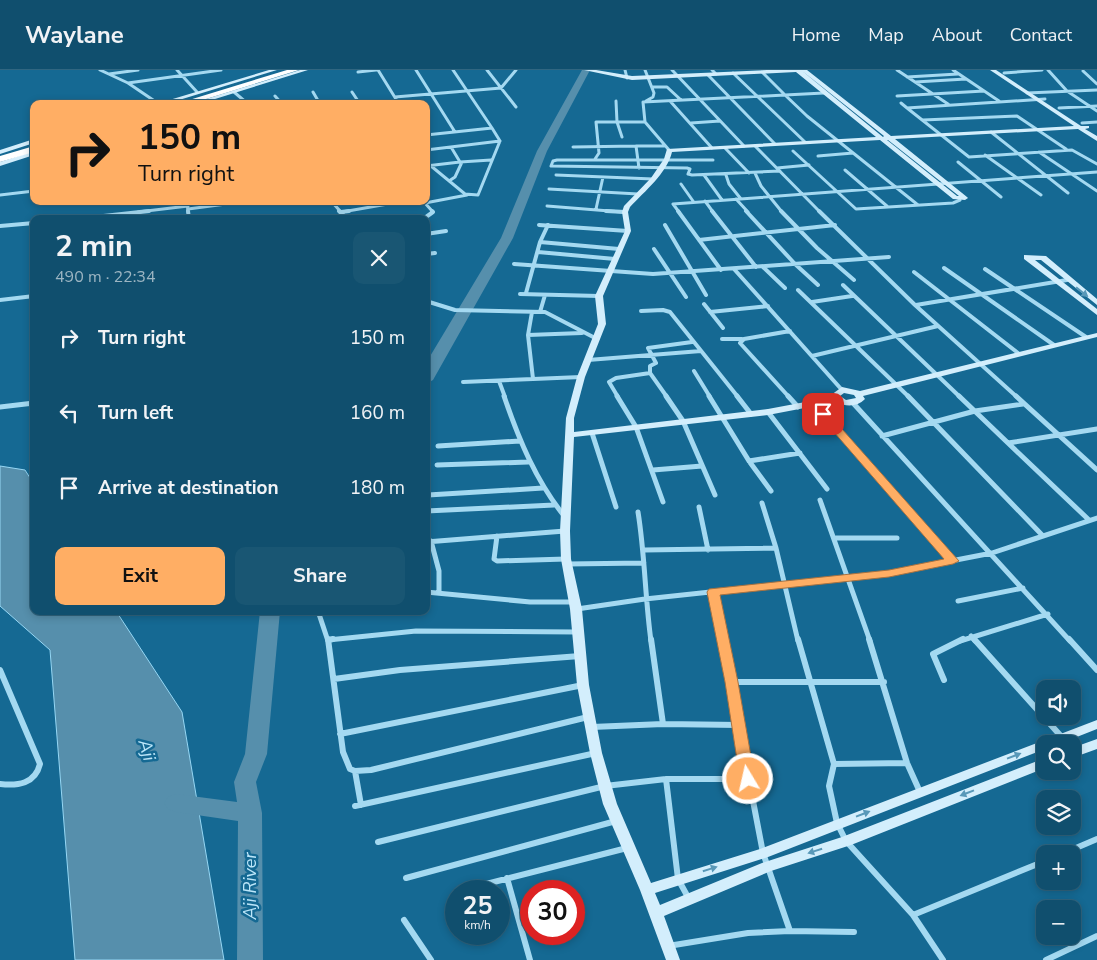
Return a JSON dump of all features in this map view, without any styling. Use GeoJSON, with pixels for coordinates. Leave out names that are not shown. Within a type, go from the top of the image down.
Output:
{"type":"FeatureCollection","features":[{"type":"Feature","properties":{"kind":"highway"},"geometry":{"type":"LineString","coordinates":[[181,100],[282,70]]}},
{"type":"Feature","properties":{"kind":"highway"},"geometry":{"type":"LineString","coordinates":[[194,100],[295,70]]}},
{"type":"Feature","properties":{"kind":"highway"},"geometry":{"type":"LineString","coordinates":[[0,157],[30,146]]}},
{"type":"Feature","properties":{"kind":"street"},"geometry":{"type":"LineString","coordinates":[[100,70],[128,83],[153,100]]}},
{"type":"Feature","properties":{"kind":"street"},"geometry":{"type":"LineString","coordinates":[[108,74],[138,70]]}},
{"type":"Feature","properties":{"kind":"street"},"geometry":{"type":"LineString","coordinates":[[177,70],[197,92]]}},
{"type":"Feature","properties":{"kind":"street"},"geometry":{"type":"LineString","coordinates":[[128,83],[221,70]]}},
{"type":"Feature","properties":{"kind":"street"},"geometry":{"type":"LineString","coordinates":[[172,100],[274,70]]}},
{"type":"Feature","properties":{"kind":"street"},"geometry":{"type":"LineString","coordinates":[[207,100],[305,70]]}},
{"type":"Feature","properties":{"kind":"street"},"geometry":{"type":"LineString","coordinates":[[358,72],[377,70],[397,100]]}},
{"type":"Feature","properties":{"kind":"street"},"geometry":{"type":"LineString","coordinates":[[416,70],[455,132]]}},
{"type":"Feature","properties":{"kind":"street"},"geometry":{"type":"LineString","coordinates":[[453,70],[500,141]]}},
{"type":"Feature","properties":{"kind":"street"},"geometry":{"type":"LineString","coordinates":[[488,70],[516,107]]}},
{"type":"Feature","properties":{"kind":"street"},"geometry":{"type":"LineString","coordinates":[[395,97],[501,88],[516,70]]}},
{"type":"Feature","properties":{"kind":"street"},"geometry":{"type":"LineString","coordinates":[[587,70],[627,78],[805,70],[887,138],[965,197],[953,203],[856,209],[793,151]]}},
{"type":"Feature","properties":{"kind":"street"},"geometry":{"type":"LineString","coordinates":[[625,70],[627,78]]}},
{"type":"Feature","properties":{"kind":"street"},"geometry":{"type":"LineString","coordinates":[[643,102],[652,97],[654,93],[645,70]]}},
{"type":"Feature","properties":{"kind":"street"},"geometry":{"type":"LineString","coordinates":[[672,70],[744,146]]}},
{"type":"Feature","properties":{"kind":"street"},"geometry":{"type":"LineString","coordinates":[[694,70],[700,75]]}},
{"type":"Feature","properties":{"kind":"street"},"geometry":{"type":"LineString","coordinates":[[797,70],[879,138],[960,200]]}},
{"type":"Feature","properties":{"kind":"street"},"geometry":{"type":"LineString","coordinates":[[897,70],[948,105]]}},
{"type":"Feature","properties":{"kind":"street"},"geometry":{"type":"LineString","coordinates":[[952,70],[999,101]]}},
{"type":"Feature","properties":{"kind":"street"},"geometry":{"type":"LineString","coordinates":[[993,70],[1027,93],[1045,99],[1059,108],[1097,139]]}},
{"type":"Feature","properties":{"kind":"street"},"geometry":{"type":"LineString","coordinates":[[1002,72],[1042,70]]}},
{"type":"Feature","properties":{"kind":"street"},"geometry":{"type":"LineString","coordinates":[[1048,70],[1067,91],[1097,111]]}},
{"type":"Feature","properties":{"kind":"street"},"geometry":{"type":"LineString","coordinates":[[1083,71],[1097,84]]}},
{"type":"Feature","properties":{"kind":"street"},"geometry":{"type":"LineString","coordinates":[[762,72],[785,95],[838,141],[918,205]]}},
{"type":"Feature","properties":{"kind":"street"},"geometry":{"type":"LineString","coordinates":[[1002,72],[1036,96],[1097,133]]}},
{"type":"Feature","properties":{"kind":"street"},"geometry":{"type":"LineString","coordinates":[[712,73],[729,98],[775,144]]}},
{"type":"Feature","properties":{"kind":"street"},"geometry":{"type":"LineString","coordinates":[[733,73],[805,142]]}},
{"type":"Feature","properties":{"kind":"street"},"geometry":{"type":"LineString","coordinates":[[906,77],[959,74]]}},
{"type":"Feature","properties":{"kind":"street"},"geometry":{"type":"LineString","coordinates":[[915,82],[967,79]]}},
{"type":"Feature","properties":{"kind":"street"},"geometry":{"type":"LineString","coordinates":[[652,87],[667,87],[681,100]]}},
{"type":"Feature","properties":{"kind":"street"},"geometry":{"type":"LineString","coordinates":[[907,108],[999,101],[1067,91],[1091,90],[1097,92]]}},
{"type":"Feature","properties":{"kind":"street"},"geometry":{"type":"LineString","coordinates":[[897,96],[984,91]]}},
{"type":"Feature","properties":{"kind":"street"},"geometry":{"type":"LineString","coordinates":[[234,92],[243,100]]}},
{"type":"Feature","properties":{"kind":"street"},"geometry":{"type":"LineString","coordinates":[[313,92],[318,100]]}},
{"type":"Feature","properties":{"kind":"street"},"geometry":{"type":"LineString","coordinates":[[352,92],[357,100]]}},
{"type":"Feature","properties":{"kind":"street"},"geometry":{"type":"LineString","coordinates":[[643,102],[824,92]]}},
{"type":"Feature","properties":{"kind":"street"},"geometry":{"type":"LineString","coordinates":[[275,96],[278,100]]}},
{"type":"Feature","properties":{"kind":"street"},"geometry":{"type":"LineString","coordinates":[[616,100],[617,122],[622,138]]}},
{"type":"Feature","properties":{"kind":"street"},"geometry":{"type":"LineString","coordinates":[[670,101],[712,148]]}},
{"type":"Feature","properties":{"kind":"street"},"geometry":{"type":"LineString","coordinates":[[643,102],[644,122],[666,148],[666,159],[662,168],[653,179],[627,206],[625,212],[628,231],[599,296],[602,324],[580,377],[570,418],[565,531],[567,562],[575,606],[583,685],[596,753],[616,821],[647,890],[673,960]]}},
{"type":"Feature","properties":{"kind":"street"},"geometry":{"type":"LineString","coordinates":[[900,103],[943,134],[969,157],[1067,150],[1078,152],[1097,164]]}},
{"type":"Feature","properties":{"kind":"street"},"geometry":{"type":"LineString","coordinates":[[1059,108],[1097,106]]}},
{"type":"Feature","properties":{"kind":"street"},"geometry":{"type":"LineString","coordinates":[[924,120],[1017,116],[1067,150]]}},
{"type":"Feature","properties":{"kind":"street"},"geometry":{"type":"LineString","coordinates":[[691,123],[720,121]]}},
{"type":"Feature","properties":{"kind":"street"},"geometry":{"type":"LineString","coordinates":[[595,159],[600,153],[596,122],[644,122]]}},
{"type":"Feature","properties":{"kind":"street"},"geometry":{"type":"LineString","coordinates":[[573,147],[725,148],[1083,126],[1097,122]]}},
{"type":"Feature","properties":{"kind":"street"},"geometry":{"type":"LineString","coordinates":[[430,135],[492,128]]}},
{"type":"Feature","properties":{"kind":"street"},"geometry":{"type":"LineString","coordinates":[[991,132],[1044,176],[1068,192]]}},
{"type":"Feature","properties":{"kind":"street"},"geometry":{"type":"LineString","coordinates":[[430,150],[500,141]]}},
{"type":"Feature","properties":{"kind":"street"},"geometry":{"type":"LineString","coordinates":[[430,201],[480,194],[491,160],[500,141]]}},
{"type":"Feature","properties":{"kind":"street"},"geometry":{"type":"LineString","coordinates":[[0,152],[30,146]]}},
{"type":"Feature","properties":{"kind":"street"},"geometry":{"type":"LineString","coordinates":[[636,146],[639,168]]}},
{"type":"Feature","properties":{"kind":"street"},"geometry":{"type":"LineString","coordinates":[[755,146],[938,326],[1023,404],[1062,435],[1097,470]]}},
{"type":"Feature","properties":{"kind":"street"},"geometry":{"type":"LineString","coordinates":[[452,147],[461,162]]}},
{"type":"Feature","properties":{"kind":"street"},"geometry":{"type":"LineString","coordinates":[[725,148],[750,173]]}},
{"type":"Feature","properties":{"kind":"street"},"geometry":{"type":"LineString","coordinates":[[1038,152],[1097,191]]}},
{"type":"Feature","properties":{"kind":"street"},"geometry":{"type":"LineString","coordinates":[[818,156],[853,153]]}},
{"type":"Feature","properties":{"kind":"street"},"geometry":{"type":"LineString","coordinates":[[0,164],[30,154]]}},
{"type":"Feature","properties":{"kind":"street"},"geometry":{"type":"LineString","coordinates":[[985,155],[1041,196]]}},
{"type":"Feature","properties":{"kind":"street"},"geometry":{"type":"LineString","coordinates":[[430,166],[491,160]]}},
{"type":"Feature","properties":{"kind":"street"},"geometry":{"type":"LineString","coordinates":[[713,160],[554,160],[551,166],[689,169],[689,175],[726,175],[755,173],[808,165]]}},
{"type":"Feature","properties":{"kind":"street"},"geometry":{"type":"LineString","coordinates":[[449,181],[455,177],[461,162]]}},
{"type":"Feature","properties":{"kind":"street"},"geometry":{"type":"LineString","coordinates":[[958,162],[1001,197]]}},
{"type":"Feature","properties":{"kind":"street"},"geometry":{"type":"LineString","coordinates":[[430,167],[468,195]]}},
{"type":"Feature","properties":{"kind":"street"},"geometry":{"type":"LineString","coordinates":[[845,170],[888,207]]}},
{"type":"Feature","properties":{"kind":"street"},"geometry":{"type":"LineString","coordinates":[[721,270],[672,206],[673,204],[678,202],[741,199],[866,188],[1097,172]]}},
{"type":"Feature","properties":{"kind":"street"},"geometry":{"type":"LineString","coordinates":[[755,173],[759,183],[769,196],[831,261],[854,280]]}},
{"type":"Feature","properties":{"kind":"street"},"geometry":{"type":"LineString","coordinates":[[556,174],[653,179]]}},
{"type":"Feature","properties":{"kind":"street"},"geometry":{"type":"LineString","coordinates":[[704,175],[722,200]]}},
{"type":"Feature","properties":{"kind":"street"},"geometry":{"type":"LineString","coordinates":[[726,175],[729,184],[741,199]]}},
{"type":"Feature","properties":{"kind":"street"},"geometry":{"type":"LineString","coordinates":[[596,209],[603,176]]}},
{"type":"Feature","properties":{"kind":"street"},"geometry":{"type":"LineString","coordinates":[[681,184],[693,201]]}},
{"type":"Feature","properties":{"kind":"street"},"geometry":{"type":"LineString","coordinates":[[549,189],[638,194]]}},
{"type":"Feature","properties":{"kind":"street"},"geometry":{"type":"LineString","coordinates":[[0,195],[30,192]]}},
{"type":"Feature","properties":{"kind":"street"},"geometry":{"type":"LineString","coordinates":[[736,199],[795,264],[818,285]]}},
{"type":"Feature","properties":{"kind":"street"},"geometry":{"type":"LineString","coordinates":[[705,201],[756,267]]}},
{"type":"Feature","properties":{"kind":"street"},"geometry":{"type":"LineString","coordinates":[[188,205],[189,215]]}},
{"type":"Feature","properties":{"kind":"street"},"geometry":{"type":"LineString","coordinates":[[117,215],[212,205]]}},
{"type":"Feature","properties":{"kind":"street"},"geometry":{"type":"LineString","coordinates":[[335,205],[344,215]]}},
{"type":"Feature","properties":{"kind":"street"},"geometry":{"type":"LineString","coordinates":[[341,212],[382,205]]}},
{"type":"Feature","properties":{"kind":"street"},"geometry":{"type":"LineString","coordinates":[[427,205],[433,212],[429,215]]}},
{"type":"Feature","properties":{"kind":"street"},"geometry":{"type":"LineString","coordinates":[[547,206],[625,212]]}},
{"type":"Feature","properties":{"kind":"street"},"geometry":{"type":"LineString","coordinates":[[0,226],[30,223]]}},
{"type":"Feature","properties":{"kind":"street"},"geometry":{"type":"LineString","coordinates":[[540,225],[628,231]]}},
{"type":"Feature","properties":{"kind":"street"},"geometry":{"type":"LineString","coordinates":[[526,293],[532,266],[548,225]]}},
{"type":"Feature","properties":{"kind":"street"},"geometry":{"type":"LineString","coordinates":[[665,225],[691,272],[705,290],[706,295]]}},
{"type":"Feature","properties":{"kind":"street"},"geometry":{"type":"LineString","coordinates":[[699,240],[834,225]]}},
{"type":"Feature","properties":{"kind":"street"},"geometry":{"type":"LineString","coordinates":[[430,233],[446,231]]}},
{"type":"Feature","properties":{"kind":"street"},"geometry":{"type":"LineString","coordinates":[[540,242],[617,254]]}},
{"type":"Feature","properties":{"kind":"street"},"geometry":{"type":"LineString","coordinates":[[654,249],[668,273],[686,297]]}},
{"type":"Feature","properties":{"kind":"street"},"geometry":{"type":"LineString","coordinates":[[538,252],[617,254]]}},
{"type":"Feature","properties":{"kind":"street"},"geometry":{"type":"LineString","coordinates":[[430,254],[435,253]]}},
{"type":"Feature","properties":{"kind":"street"},"geometry":{"type":"LineString","coordinates":[[514,264],[668,273],[734,270],[888,257]]}},
{"type":"Feature","properties":{"kind":"street"},"geometry":{"type":"LineString","coordinates":[[1097,303],[1041,257],[1027,258],[1097,313]]}},
{"type":"Feature","properties":{"kind":"street"},"geometry":{"type":"LineString","coordinates":[[763,267],[785,288]]}},
{"type":"Feature","properties":{"kind":"street"},"geometry":{"type":"LineString","coordinates":[[944,268],[1054,345]]}},
{"type":"Feature","properties":{"kind":"street"},"geometry":{"type":"LineString","coordinates":[[985,269],[1086,337]]}},
{"type":"Feature","properties":{"kind":"street"},"geometry":{"type":"LineString","coordinates":[[734,270],[842,390],[859,394],[1018,353],[1097,335]]}},
{"type":"Feature","properties":{"kind":"street"},"geometry":{"type":"LineString","coordinates":[[914,272],[1018,353]]}},
{"type":"Feature","properties":{"kind":"street"},"geometry":{"type":"LineString","coordinates":[[916,304],[1067,280]]}},
{"type":"Feature","properties":{"kind":"street"},"geometry":{"type":"LineString","coordinates":[[843,286],[1089,520]]}},
{"type":"Feature","properties":{"kind":"street"},"geometry":{"type":"LineString","coordinates":[[798,290],[896,384],[1044,536]]}},
{"type":"Feature","properties":{"kind":"street"},"geometry":{"type":"LineString","coordinates":[[520,294],[599,296]]}},
{"type":"Feature","properties":{"kind":"street"},"geometry":{"type":"LineString","coordinates":[[540,312],[545,294]]}},
{"type":"Feature","properties":{"kind":"street"},"geometry":{"type":"LineString","coordinates":[[0,300],[30,296]]}},
{"type":"Feature","properties":{"kind":"street"},"geometry":{"type":"LineString","coordinates":[[812,302],[852,296]]}},
{"type":"Feature","properties":{"kind":"street"},"geometry":{"type":"LineString","coordinates":[[430,302],[453,309],[486,313],[550,313],[583,333],[597,339]]}},
{"type":"Feature","properties":{"kind":"street"},"geometry":{"type":"LineString","coordinates":[[704,304],[724,328]]}},
{"type":"Feature","properties":{"kind":"street"},"geometry":{"type":"LineString","coordinates":[[710,312],[768,306]]}},
{"type":"Feature","properties":{"kind":"street"},"geometry":{"type":"LineString","coordinates":[[641,310],[663,310],[670,312],[751,414]]}},
{"type":"Feature","properties":{"kind":"street"},"geometry":{"type":"LineString","coordinates":[[532,312],[528,335],[533,379]]}},
{"type":"Feature","properties":{"kind":"street"},"geometry":{"type":"LineString","coordinates":[[812,356],[938,326]]}},
{"type":"Feature","properties":{"kind":"street"},"geometry":{"type":"LineString","coordinates":[[722,340],[744,339],[790,331]]}},
{"type":"Feature","properties":{"kind":"street"},"geometry":{"type":"LineString","coordinates":[[528,335],[583,333]]}},
{"type":"Feature","properties":{"kind":"street"},"geometry":{"type":"LineString","coordinates":[[744,339],[740,343],[798,407]]}},
{"type":"Feature","properties":{"kind":"street"},"geometry":{"type":"LineString","coordinates":[[692,342],[648,348],[656,363],[650,366],[650,373],[683,421],[714,495]]}},
{"type":"Feature","properties":{"kind":"street"},"geometry":{"type":"LineString","coordinates":[[588,360],[701,351]]}},
{"type":"Feature","properties":{"kind":"street"},"geometry":{"type":"LineString","coordinates":[[694,371],[749,461],[771,491]]}},
{"type":"Feature","properties":{"kind":"street"},"geometry":{"type":"LineString","coordinates":[[650,373],[616,378],[609,382],[636,428],[654,470],[663,502]]}},
{"type":"Feature","properties":{"kind":"street"},"geometry":{"type":"LineString","coordinates":[[463,382],[580,377]]}},
{"type":"Feature","properties":{"kind":"street"},"geometry":{"type":"LineString","coordinates":[[499,381],[528,462],[554,505],[566,517]]}},
{"type":"Feature","properties":{"kind":"street"},"geometry":{"type":"LineString","coordinates":[[837,399],[836,393],[842,390]]}},
{"type":"Feature","properties":{"kind":"street"},"geometry":{"type":"LineString","coordinates":[[853,403],[861,399],[859,394]]}},
{"type":"Feature","properties":{"kind":"street"},"geometry":{"type":"LineString","coordinates":[[568,435],[768,412],[837,399],[853,403],[1048,614],[1097,670]]}},
{"type":"Feature","properties":{"kind":"street"},"geometry":{"type":"LineString","coordinates":[[0,408],[30,404]]}},
{"type":"Feature","properties":{"kind":"street"},"geometry":{"type":"LineString","coordinates":[[816,404],[953,561]]}},
{"type":"Feature","properties":{"kind":"street"},"geometry":{"type":"LineString","coordinates":[[882,436],[975,411],[1023,404]]}},
{"type":"Feature","properties":{"kind":"street"},"geometry":{"type":"LineString","coordinates":[[768,412],[827,489]]}},
{"type":"Feature","properties":{"kind":"street"},"geometry":{"type":"LineString","coordinates":[[1008,443],[1097,429]]}},
{"type":"Feature","properties":{"kind":"street"},"geometry":{"type":"LineString","coordinates":[[592,433],[616,507]]}},
{"type":"Feature","properties":{"kind":"street"},"geometry":{"type":"LineString","coordinates":[[438,446],[520,441]]}},
{"type":"Feature","properties":{"kind":"street"},"geometry":{"type":"LineString","coordinates":[[749,461],[800,453]]}},
{"type":"Feature","properties":{"kind":"street"},"geometry":{"type":"LineString","coordinates":[[437,465],[528,462]]}},
{"type":"Feature","properties":{"kind":"street"},"geometry":{"type":"LineString","coordinates":[[654,470],[702,466]]}},
{"type":"Feature","properties":{"kind":"street"},"geometry":{"type":"LineString","coordinates":[[430,495],[543,488]]}},
{"type":"Feature","properties":{"kind":"street"},"geometry":{"type":"LineString","coordinates":[[820,500],[836,538],[884,682],[907,763],[920,792]]}},
{"type":"Feature","properties":{"kind":"street"},"geometry":{"type":"LineString","coordinates":[[762,503],[776,548],[783,584],[834,764],[829,786],[838,823],[846,841],[913,915],[943,960]]}},
{"type":"Feature","properties":{"kind":"street"},"geometry":{"type":"LineString","coordinates":[[430,511],[554,505]]}},
{"type":"Feature","properties":{"kind":"street"},"geometry":{"type":"LineString","coordinates":[[699,507],[708,550]]}},
{"type":"Feature","properties":{"kind":"street"},"geometry":{"type":"LineString","coordinates":[[638,512],[644,550],[645,599],[663,724]]}},
{"type":"Feature","properties":{"kind":"street"},"geometry":{"type":"LineString","coordinates":[[430,592],[575,606],[849,578],[889,573],[992,553],[1097,518]]}},
{"type":"Feature","properties":{"kind":"street"},"geometry":{"type":"LineString","coordinates":[[430,542],[565,531]]}},
{"type":"Feature","properties":{"kind":"street"},"geometry":{"type":"LineString","coordinates":[[497,536],[494,559],[497,561],[644,563]]}},
{"type":"Feature","properties":{"kind":"street"},"geometry":{"type":"LineString","coordinates":[[836,538],[898,538]]}},
{"type":"Feature","properties":{"kind":"street"},"geometry":{"type":"LineString","coordinates":[[430,545],[439,571],[439,593]]}},
{"type":"Feature","properties":{"kind":"street"},"geometry":{"type":"LineString","coordinates":[[644,550],[776,548]]}},
{"type":"Feature","properties":{"kind":"street"},"geometry":{"type":"LineString","coordinates":[[958,601],[1023,588]]}},
{"type":"Feature","properties":{"kind":"street"},"geometry":{"type":"LineString","coordinates":[[713,592],[732,682],[748,779],[763,853],[790,931]]}},
{"type":"Feature","properties":{"kind":"street"},"geometry":{"type":"LineString","coordinates":[[944,680],[933,654],[936,650],[972,636],[1048,614]]}},
{"type":"Feature","properties":{"kind":"street"},"geometry":{"type":"LineString","coordinates":[[319,615],[328,640],[340,734],[346,763],[355,771],[358,806],[596,753]]}},
{"type":"Feature","properties":{"kind":"street"},"geometry":{"type":"LineString","coordinates":[[328,640],[416,631],[577,632]]}},
{"type":"Feature","properties":{"kind":"street"},"geometry":{"type":"LineString","coordinates":[[972,636],[1059,735]]}},
{"type":"Feature","properties":{"kind":"street"},"geometry":{"type":"LineString","coordinates":[[334,678],[400,670],[580,656]]}},
{"type":"Feature","properties":{"kind":"street"},"geometry":{"type":"LineString","coordinates":[[0,670],[40,764],[39,773],[32,780],[20,784],[0,784]]}},
{"type":"Feature","properties":{"kind":"street"},"geometry":{"type":"LineString","coordinates":[[732,682],[884,682]]}},
{"type":"Feature","properties":{"kind":"street"},"geometry":{"type":"LineString","coordinates":[[340,734],[583,685]]}},
{"type":"Feature","properties":{"kind":"street"},"geometry":{"type":"LineString","coordinates":[[355,771],[372,770],[591,722],[739,726]]}},
{"type":"Feature","properties":{"kind":"street"},"geometry":{"type":"LineString","coordinates":[[1081,738],[1097,724]]}},
{"type":"Feature","properties":{"kind":"street"},"geometry":{"type":"LineString","coordinates":[[1081,746],[1097,744]]}},
{"type":"Feature","properties":{"kind":"street"},"geometry":{"type":"LineString","coordinates":[[647,890],[763,853],[1036,748]]}},
{"type":"Feature","properties":{"kind":"street"},"geometry":{"type":"LineString","coordinates":[[834,764],[907,763]]}},
{"type":"Feature","properties":{"kind":"street"},"geometry":{"type":"LineString","coordinates":[[655,913],[767,867],[846,841],[1036,767]]}},
{"type":"Feature","properties":{"kind":"street"},"geometry":{"type":"LineString","coordinates":[[378,842],[605,786],[666,779],[748,779]]}},
{"type":"Feature","properties":{"kind":"street"},"geometry":{"type":"LineString","coordinates":[[666,779],[678,879],[689,900]]}},
{"type":"Feature","properties":{"kind":"street"},"geometry":{"type":"LineString","coordinates":[[406,878],[616,821]]}},
{"type":"Feature","properties":{"kind":"street"},"geometry":{"type":"LineString","coordinates":[[1081,846],[1097,839]]}},
{"type":"Feature","properties":{"kind":"street"},"geometry":{"type":"LineString","coordinates":[[500,880],[628,848]]}},
{"type":"Feature","properties":{"kind":"street"},"geometry":{"type":"LineString","coordinates":[[913,915],[1036,865]]}},
{"type":"Feature","properties":{"kind":"street"},"geometry":{"type":"LineString","coordinates":[[507,878],[523,941],[530,960]]}},
{"type":"Feature","properties":{"kind":"street"},"geometry":{"type":"LineString","coordinates":[[404,920],[423,951],[431,960]]}},
{"type":"Feature","properties":{"kind":"street"},"geometry":{"type":"LineString","coordinates":[[668,946],[748,933],[790,931],[854,932]]}},
{"type":"Feature","properties":{"kind":"street"},"geometry":{"type":"LineString","coordinates":[[1046,960],[1097,936]]}},
{"type":"Feature","properties":{"kind":"water"},"geometry":{"type":"Polygon","coordinates":[[[0,466],[25,470],[30,478],[30,615],[119,615],[182,712],[224,960],[75,960],[50,650],[0,606],[0,466]]]}},
{"type":"Feature","properties":{"kind":"waterway"},"geometry":{"type":"LineString","coordinates":[[430,371],[507,238],[542,151],[586,70]]}},
{"type":"Feature","properties":{"kind":"waterway"},"geometry":{"type":"LineString","coordinates":[[250,813],[245,782],[256,754],[270,615]]}},
{"type":"Feature","properties":{"kind":"waterway","name":"Aji"},"geometry":{"type":"LineString","coordinates":[[176,803],[250,813]]}},
{"type":"Feature","properties":{"kind":"waterway","name":"Aji River"},"geometry":{"type":"LineString","coordinates":[[250,813],[250,960]]}},
{"type":"Feature","properties":{"kind":"route"},"geometry":{"type":"LineString","coordinates":[[748,779],[732,682],[713,592],[889,573],[953,561],[823,414]]}}]}
